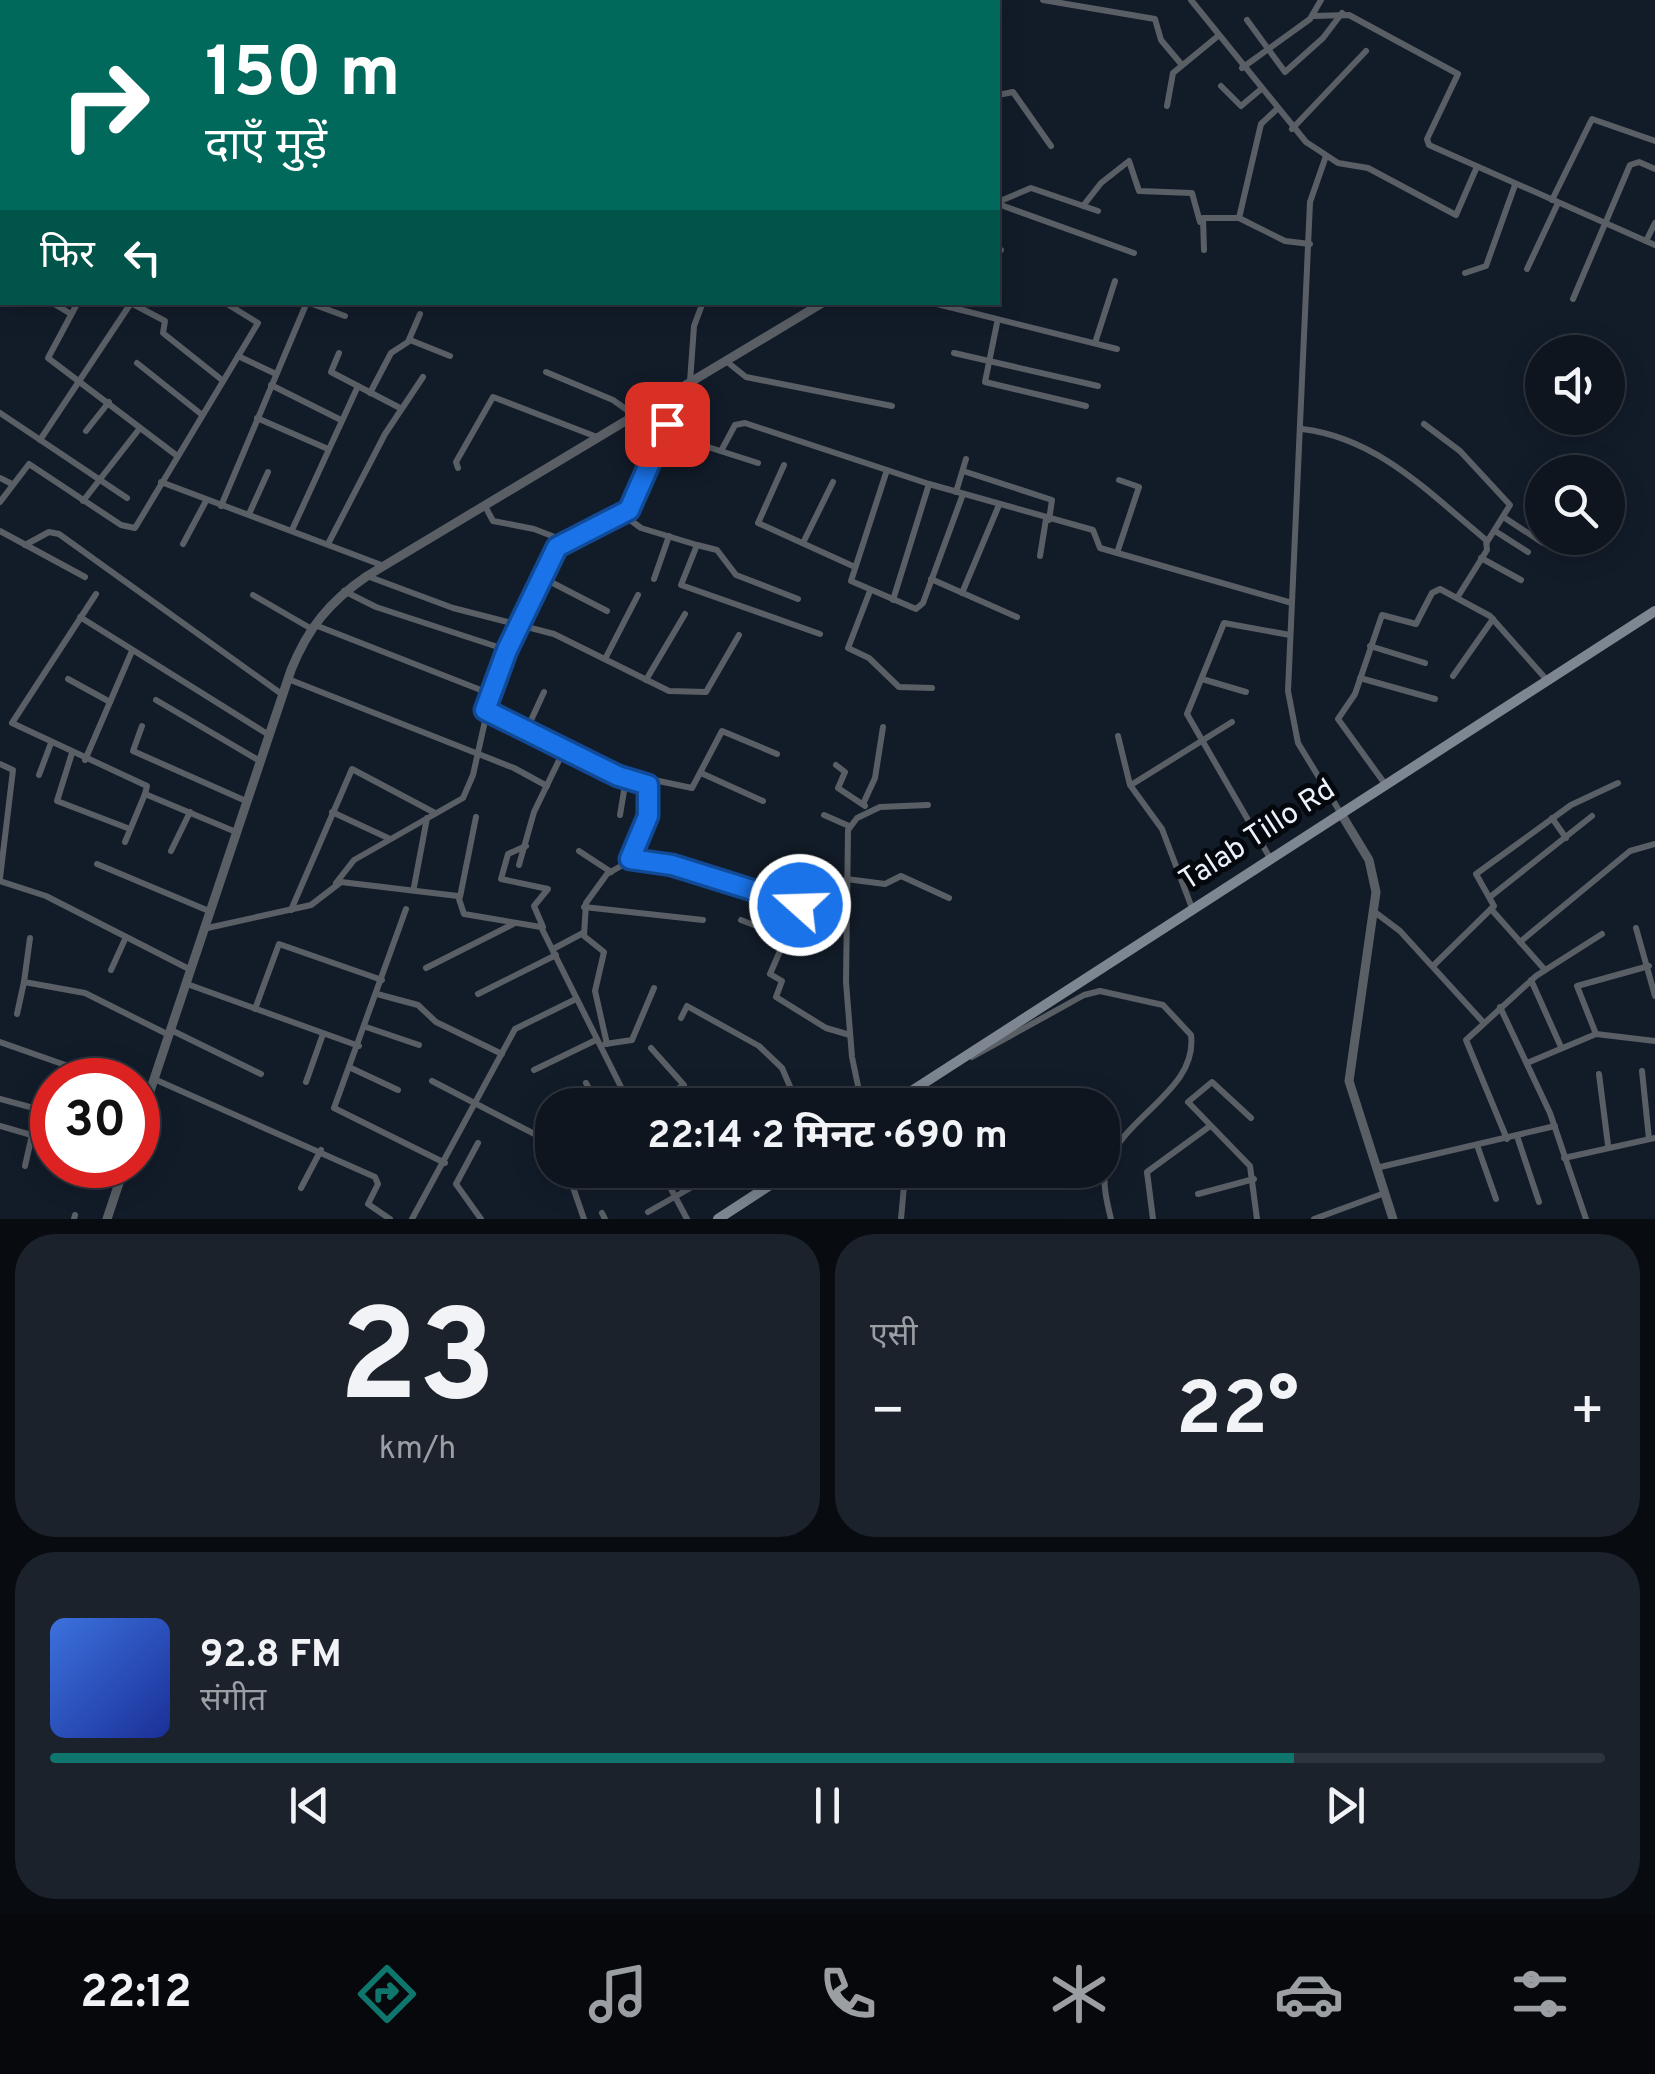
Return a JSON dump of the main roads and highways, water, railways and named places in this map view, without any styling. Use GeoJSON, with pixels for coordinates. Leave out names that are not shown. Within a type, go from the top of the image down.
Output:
{"type":"FeatureCollection","features":[{"type":"Feature","properties":{"kind":"main road","name":"Talab Tillo Rd"},"geometry":{"type":"LineString","coordinates":[[917,1088],[1655,611]]}},
{"type":"Feature","properties":{"kind":"main road"},"geometry":{"type":"LineString","coordinates":[[718,1219],[765,1188]]}}]}
